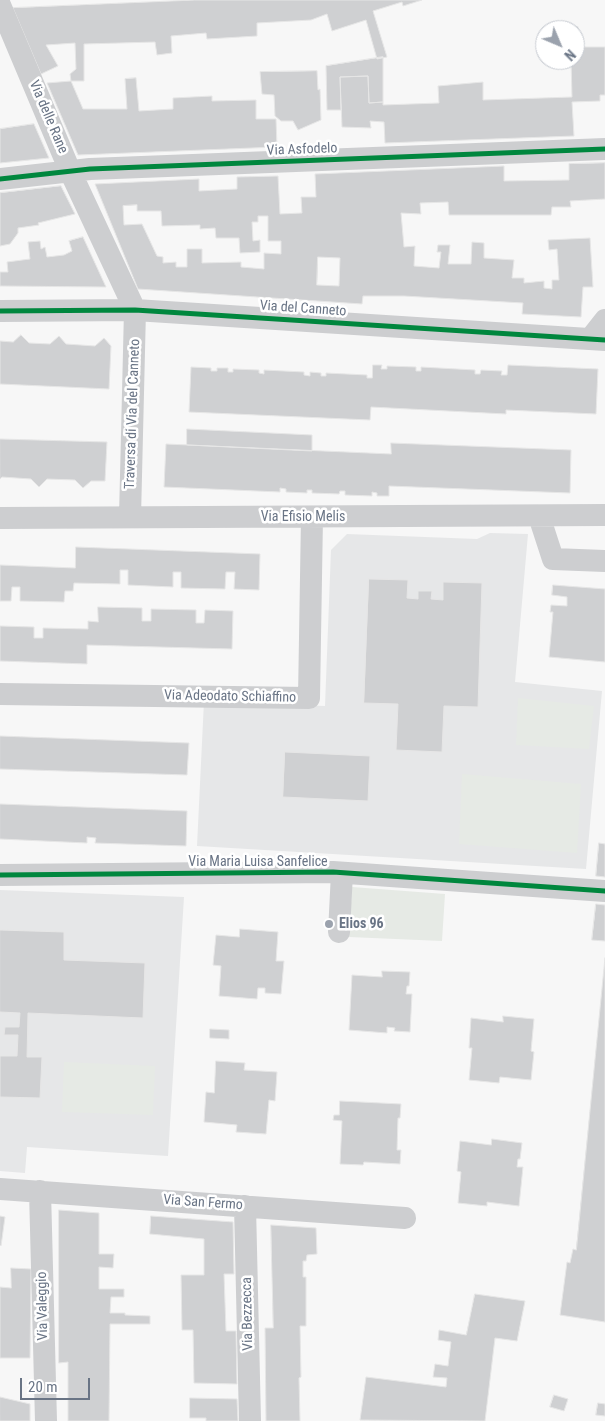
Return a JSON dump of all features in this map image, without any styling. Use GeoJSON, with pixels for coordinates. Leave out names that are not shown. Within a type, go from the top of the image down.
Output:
{"type":"FeatureCollection","features":[{"type":"Feature","properties":{"kind":"street","name":"Via delle Rane"},"geometry":{"type":"LineString","coordinates":[[0,6],[70,170],[136,310]]}},
{"type":"Feature","properties":{"kind":"street","name":"Via Asfodelo"},"geometry":{"type":"LineString","coordinates":[[0,179],[70,170],[605,149]]}},
{"type":"Feature","properties":{"kind":"street","name":"Via del Canneto"},"geometry":{"type":"LineString","coordinates":[[0,311],[136,310],[598,340]]}},
{"type":"Feature","properties":{"kind":"street","name":"Traversa di Via del Canneto"},"geometry":{"type":"LineString","coordinates":[[130,517],[136,310]]}},
{"type":"Feature","properties":{"kind":"street"},"geometry":{"type":"LineString","coordinates":[[598,340],[605,320]]}},
{"type":"Feature","properties":{"kind":"street","name":"Via Adeodato Schiaffino"},"geometry":{"type":"LineString","coordinates":[[0,694],[309,698],[312,516]]}},
{"type":"Feature","properties":{"kind":"street"},"geometry":{"type":"LineString","coordinates":[[539,516],[553,559],[605,562]]}},
{"type":"Feature","properties":{"kind":"street","name":"Via Efisio Melis"},"geometry":{"type":"LineString","coordinates":[[0,518],[605,516]]}},
{"type":"Feature","properties":{"kind":"street"},"geometry":{"type":"LineString","coordinates":[[339,932],[342,873]]}},
{"type":"Feature","properties":{"kind":"street","name":"Via Maria Luisa Sanfelice"},"geometry":{"type":"LineString","coordinates":[[0,875],[342,873],[605,890]]}},
{"type":"Feature","properties":{"kind":"street","name":"Via San Fermo"},"geometry":{"type":"LineString","coordinates":[[0,1189],[405,1218]]}},
{"type":"Feature","properties":{"kind":"street","name":"Via Valeggio"},"geometry":{"type":"LineString","coordinates":[[40,1192],[46,1421]]}},
{"type":"Feature","properties":{"kind":"street","name":"Via Bezzecca"},"geometry":{"type":"LineString","coordinates":[[245,1206],[250,1421]]}},
{"type":"Feature","properties":{"kind":"shaded area"},"geometry":{"type":"Polygon","coordinates":[[[490,533],[528,534],[515,682],[602,691],[586,869],[197,846],[204,701],[325,706],[331,550],[347,534],[477,539],[490,533]]]}},
{"type":"Feature","properties":{"kind":"shaded area"},"geometry":{"type":"Polygon","coordinates":[[[518,698],[594,706],[589,749],[516,745],[518,698]]]}},
{"type":"Feature","properties":{"kind":"shaded area"},"geometry":{"type":"Polygon","coordinates":[[[462,774],[581,784],[577,853],[459,844],[462,774]]]}},
{"type":"Feature","properties":{"kind":"shaded area"},"geometry":{"type":"Polygon","coordinates":[[[352,887],[445,894],[442,941],[349,937],[352,887]]]}},
{"type":"Feature","properties":{"kind":"shaded area"},"geometry":{"type":"Polygon","coordinates":[[[0,890],[184,897],[168,1156],[27,1147],[25,1173],[0,1171],[0,890]]]}},
{"type":"Feature","properties":{"kind":"shaded area"},"geometry":{"type":"Polygon","coordinates":[[[64,1062],[155,1066],[153,1115],[62,1112],[64,1062]]]}},
{"type":"Feature","properties":{"kind":"building"},"geometry":{"type":"Polygon","coordinates":[[[195,0],[422,0],[403,6],[402,2],[373,11],[387,57],[377,59],[366,20],[332,31],[327,14],[311,20],[257,23],[257,36],[207,39],[206,33],[171,36],[172,53],[157,55],[155,42],[84,44],[84,81],[71,81],[70,74],[76,69],[75,43],[46,45],[58,66],[41,74],[13,8],[195,0]]]}},
{"type":"Feature","properties":{"kind":"building"},"geometry":{"type":"Polygon","coordinates":[[[585,47],[605,47],[605,95],[600,95],[600,101],[572,102],[574,136],[385,143],[384,122],[370,121],[371,128],[342,127],[340,77],[368,76],[369,103],[383,102],[383,105],[439,103],[438,86],[483,82],[483,100],[572,97],[571,70],[585,70],[585,47]]]}},
{"type":"Feature","properties":{"kind":"building"},"geometry":{"type":"Polygon","coordinates":[[[383,57],[383,102],[369,103],[368,76],[340,77],[341,110],[327,110],[326,66],[383,57]]]}},
{"type":"Feature","properties":{"kind":"building"},"geometry":{"type":"Polygon","coordinates":[[[317,71],[318,90],[320,89],[321,120],[298,130],[293,121],[281,121],[275,116],[274,95],[262,94],[260,72],[317,71]]]}},
{"type":"Feature","properties":{"kind":"building"},"geometry":{"type":"Polygon","coordinates":[[[136,78],[139,111],[173,109],[173,98],[212,96],[212,101],[256,100],[256,119],[276,119],[277,147],[78,155],[47,83],[71,81],[83,109],[127,109],[125,79],[136,78]]]}},
{"type":"Feature","properties":{"kind":"building"},"geometry":{"type":"Polygon","coordinates":[[[34,124],[49,158],[0,163],[0,129],[34,124]]]}},
{"type":"Feature","properties":{"kind":"building"},"geometry":{"type":"Polygon","coordinates":[[[605,163],[605,199],[570,201],[571,207],[552,207],[551,215],[449,215],[448,202],[420,203],[421,214],[401,213],[404,247],[415,246],[414,266],[439,268],[441,252],[437,252],[438,245],[450,245],[448,264],[471,264],[472,242],[484,243],[484,258],[514,260],[512,278],[524,278],[524,283],[544,281],[544,288],[552,289],[552,280],[559,280],[557,249],[549,250],[548,240],[590,238],[593,287],[583,287],[581,317],[522,314],[523,303],[404,296],[363,296],[362,304],[138,289],[95,184],[199,179],[199,191],[237,189],[237,177],[278,176],[280,214],[302,213],[301,197],[316,197],[315,174],[504,166],[504,181],[569,180],[569,164],[605,163]],[[137,205],[123,206],[124,225],[142,224],[157,256],[163,257],[163,263],[176,262],[176,267],[187,267],[187,249],[202,249],[202,263],[241,262],[241,267],[264,269],[264,253],[281,254],[281,241],[268,241],[268,216],[258,216],[258,222],[252,222],[253,241],[260,240],[260,252],[240,253],[239,238],[216,238],[215,228],[200,229],[200,225],[162,226],[161,211],[137,211],[137,205]],[[318,257],[317,285],[339,286],[340,258],[318,257]]]}},
{"type":"Feature","properties":{"kind":"building"},"geometry":{"type":"Polygon","coordinates":[[[61,186],[75,214],[38,223],[39,225],[18,228],[18,233],[10,244],[0,246],[0,193],[61,186]]]}},
{"type":"Feature","properties":{"kind":"building"},"geometry":{"type":"Polygon","coordinates":[[[83,237],[106,287],[0,286],[0,272],[8,272],[7,262],[30,259],[28,242],[40,241],[41,249],[45,247],[47,257],[64,255],[72,251],[69,241],[83,237]]]}},
{"type":"Feature","properties":{"kind":"building"},"geometry":{"type":"Polygon","coordinates":[[[21,335],[29,343],[50,344],[59,336],[66,344],[95,346],[104,338],[111,346],[109,389],[0,384],[0,341],[13,342],[21,335]]]}},
{"type":"Feature","properties":{"kind":"building"},"geometry":{"type":"Polygon","coordinates":[[[373,365],[382,365],[381,369],[387,369],[387,366],[416,367],[416,371],[421,371],[421,367],[475,370],[475,374],[480,374],[481,370],[502,371],[501,375],[507,375],[508,365],[598,369],[596,414],[506,410],[506,414],[371,407],[370,420],[189,412],[191,367],[211,368],[211,371],[217,371],[217,368],[228,368],[228,372],[233,372],[233,369],[259,370],[259,373],[264,374],[264,370],[304,372],[304,375],[310,376],[310,372],[321,373],[321,376],[326,376],[326,373],[367,375],[367,378],[372,378],[373,365]]]}},
{"type":"Feature","properties":{"kind":"building"},"geometry":{"type":"Polygon","coordinates":[[[187,429],[312,435],[312,451],[187,445],[187,429]]]}},
{"type":"Feature","properties":{"kind":"building"},"geometry":{"type":"Polygon","coordinates":[[[0,439],[107,442],[105,481],[91,481],[83,488],[75,480],[47,479],[39,487],[31,479],[2,477],[0,479],[0,439]]]}},
{"type":"Feature","properties":{"kind":"building"},"geometry":{"type":"Polygon","coordinates":[[[391,443],[571,450],[570,493],[389,486],[389,496],[377,496],[377,493],[372,492],[372,496],[345,495],[345,491],[340,491],[339,494],[312,493],[312,490],[307,490],[307,493],[286,492],[286,489],[280,488],[280,492],[164,487],[166,444],[391,454],[391,443]]]}},
{"type":"Feature","properties":{"kind":"building"},"geometry":{"type":"Polygon","coordinates":[[[76,547],[260,554],[259,590],[234,589],[235,572],[226,572],[225,589],[181,588],[181,572],[173,572],[173,587],[128,585],[128,570],[120,570],[120,584],[74,583],[73,591],[65,591],[64,602],[20,601],[20,587],[12,587],[11,601],[0,601],[0,565],[75,568],[76,547]]]}},
{"type":"Feature","properties":{"kind":"building"},"geometry":{"type":"Polygon","coordinates":[[[369,579],[408,580],[407,598],[418,599],[418,591],[432,591],[431,599],[443,600],[443,582],[482,583],[478,707],[444,706],[442,752],[396,750],[398,704],[364,703],[369,579]]]}},
{"type":"Feature","properties":{"kind":"building"},"geometry":{"type":"Polygon","coordinates":[[[553,585],[605,589],[605,662],[549,657],[553,612],[550,612],[551,605],[567,606],[567,597],[552,595],[553,585]]]}},
{"type":"Feature","properties":{"kind":"building"},"geometry":{"type":"Polygon","coordinates":[[[98,607],[142,608],[142,621],[151,621],[151,609],[196,610],[196,623],[204,623],[205,610],[233,611],[232,649],[87,645],[87,664],[0,661],[0,626],[34,627],[34,638],[43,638],[43,628],[88,629],[88,621],[98,622],[98,607]]]}},
{"type":"Feature","properties":{"kind":"building"},"geometry":{"type":"Polygon","coordinates":[[[0,736],[189,743],[187,775],[0,769],[0,736]]]}},
{"type":"Feature","properties":{"kind":"building"},"geometry":{"type":"Polygon","coordinates":[[[285,752],[370,756],[368,801],[283,797],[285,752]]]}},
{"type":"Feature","properties":{"kind":"building"},"geometry":{"type":"Polygon","coordinates":[[[0,804],[187,811],[186,846],[95,843],[96,838],[87,837],[87,843],[0,839],[0,804]]]}},
{"type":"Feature","properties":{"kind":"building"},"geometry":{"type":"Polygon","coordinates":[[[599,843],[605,844],[605,877],[596,876],[599,843]]]}},
{"type":"Feature","properties":{"kind":"building"},"geometry":{"type":"Polygon","coordinates":[[[596,904],[605,905],[605,941],[592,940],[596,904]]]}},
{"type":"Feature","properties":{"kind":"building"},"geometry":{"type":"Polygon","coordinates":[[[240,929],[278,932],[276,961],[284,961],[281,994],[265,993],[265,988],[258,988],[257,999],[219,996],[221,966],[213,965],[216,935],[239,937],[240,929]]]}},
{"type":"Feature","properties":{"kind":"building"},"geometry":{"type":"Polygon","coordinates":[[[0,930],[64,932],[64,960],[145,963],[143,1018],[28,1013],[27,1057],[42,1057],[40,1098],[0,1097],[0,1056],[17,1056],[18,1035],[4,1035],[5,1027],[19,1027],[20,1013],[0,1012],[0,930]]]}},
{"type":"Feature","properties":{"kind":"building"},"geometry":{"type":"Polygon","coordinates":[[[605,958],[605,1322],[560,1315],[567,1262],[570,1263],[573,1249],[576,1250],[605,958]]]}},
{"type":"Feature","properties":{"kind":"building"},"geometry":{"type":"Polygon","coordinates":[[[382,971],[410,972],[409,986],[407,986],[406,994],[412,994],[410,1032],[394,1031],[395,1028],[387,1027],[387,1033],[349,1030],[352,975],[382,977],[382,971]]]}},
{"type":"Feature","properties":{"kind":"building"},"geometry":{"type":"Polygon","coordinates":[[[503,1016],[534,1019],[531,1051],[534,1052],[531,1080],[500,1077],[499,1083],[469,1080],[472,1048],[469,1048],[471,1018],[503,1022],[503,1016]]]}},
{"type":"Feature","properties":{"kind":"building"},"geometry":{"type":"Polygon","coordinates":[[[210,1029],[229,1030],[229,1039],[210,1038],[210,1029]]]}},
{"type":"Feature","properties":{"kind":"building"},"geometry":{"type":"Polygon","coordinates":[[[216,1061],[245,1063],[244,1070],[277,1072],[275,1101],[269,1100],[266,1134],[236,1132],[237,1125],[204,1122],[206,1092],[214,1093],[216,1061]]]}},
{"type":"Feature","properties":{"kind":"building"},"geometry":{"type":"Polygon","coordinates":[[[340,1101],[401,1104],[400,1118],[398,1118],[397,1150],[401,1150],[400,1164],[364,1162],[363,1165],[340,1164],[342,1121],[333,1120],[334,1115],[339,1115],[340,1101]]]}},
{"type":"Feature","properties":{"kind":"building"},"geometry":{"type":"Polygon","coordinates":[[[492,1139],[522,1143],[517,1167],[523,1167],[519,1206],[487,1202],[487,1206],[458,1203],[461,1172],[457,1171],[460,1141],[491,1145],[492,1139]]]}},
{"type":"Feature","properties":{"kind":"building"},"geometry":{"type":"Polygon","coordinates":[[[59,1210],[99,1213],[99,1254],[114,1254],[113,1268],[99,1267],[99,1289],[124,1289],[124,1297],[111,1297],[110,1313],[150,1316],[150,1324],[110,1324],[109,1421],[68,1421],[68,1362],[59,1363],[59,1210]]]}},
{"type":"Feature","properties":{"kind":"building"},"geometry":{"type":"Polygon","coordinates":[[[0,1216],[5,1217],[1,1246],[0,1245],[0,1216]]]}},
{"type":"Feature","properties":{"kind":"building"},"geometry":{"type":"Polygon","coordinates":[[[151,1216],[233,1222],[234,1274],[224,1274],[226,1331],[236,1331],[237,1384],[194,1383],[193,1330],[182,1330],[181,1275],[204,1275],[204,1239],[150,1234],[151,1216]]]}},
{"type":"Feature","properties":{"kind":"building"},"geometry":{"type":"Polygon","coordinates":[[[271,1225],[316,1228],[317,1254],[307,1255],[306,1261],[303,1261],[303,1277],[306,1277],[306,1326],[300,1326],[300,1421],[266,1421],[265,1328],[273,1328],[271,1225]]]}},
{"type":"Feature","properties":{"kind":"building"},"geometry":{"type":"Polygon","coordinates":[[[11,1268],[31,1269],[30,1358],[0,1358],[0,1287],[11,1288],[11,1268]]]}},
{"type":"Feature","properties":{"kind":"building"},"geometry":{"type":"Polygon","coordinates":[[[475,1294],[525,1301],[517,1341],[495,1338],[485,1421],[360,1420],[366,1377],[446,1387],[447,1378],[433,1377],[435,1364],[448,1366],[451,1342],[438,1340],[439,1330],[466,1335],[475,1294]]]}},
{"type":"Feature","properties":{"kind":"building"},"geometry":{"type":"Polygon","coordinates":[[[554,1395],[568,1399],[564,1411],[550,1407],[554,1395]]]}},
{"type":"Feature","properties":{"kind":"building"},"geometry":{"type":"Polygon","coordinates":[[[0,1397],[30,1404],[30,1421],[0,1421],[0,1397]]]}},
{"type":"Feature","properties":{"kind":"building"},"geometry":{"type":"Polygon","coordinates":[[[190,1398],[237,1399],[238,1421],[206,1421],[206,1418],[190,1418],[190,1398]]]}},
{"type":"Feature","properties":{"kind":"building"},"geometry":{"type":"Polygon","coordinates":[[[598,1403],[605,1404],[605,1416],[596,1415],[598,1403]]]}},
{"type":"Feature","properties":{"kind":"cycle path"},"geometry":{"type":"LineString","coordinates":[[0,179],[90,169],[605,149]]}},
{"type":"Feature","properties":{"kind":"cycle path"},"geometry":{"type":"LineString","coordinates":[[0,311],[135,310],[605,340]]}},
{"type":"Feature","properties":{"kind":"cycle path"},"geometry":{"type":"LineString","coordinates":[[0,875],[333,872],[605,891]]}},
{"type":"Feature","properties":{"kind":"place","name":"Elios 96"},"geometry":{"type":"Point","coordinates":[329,924]}}]}
